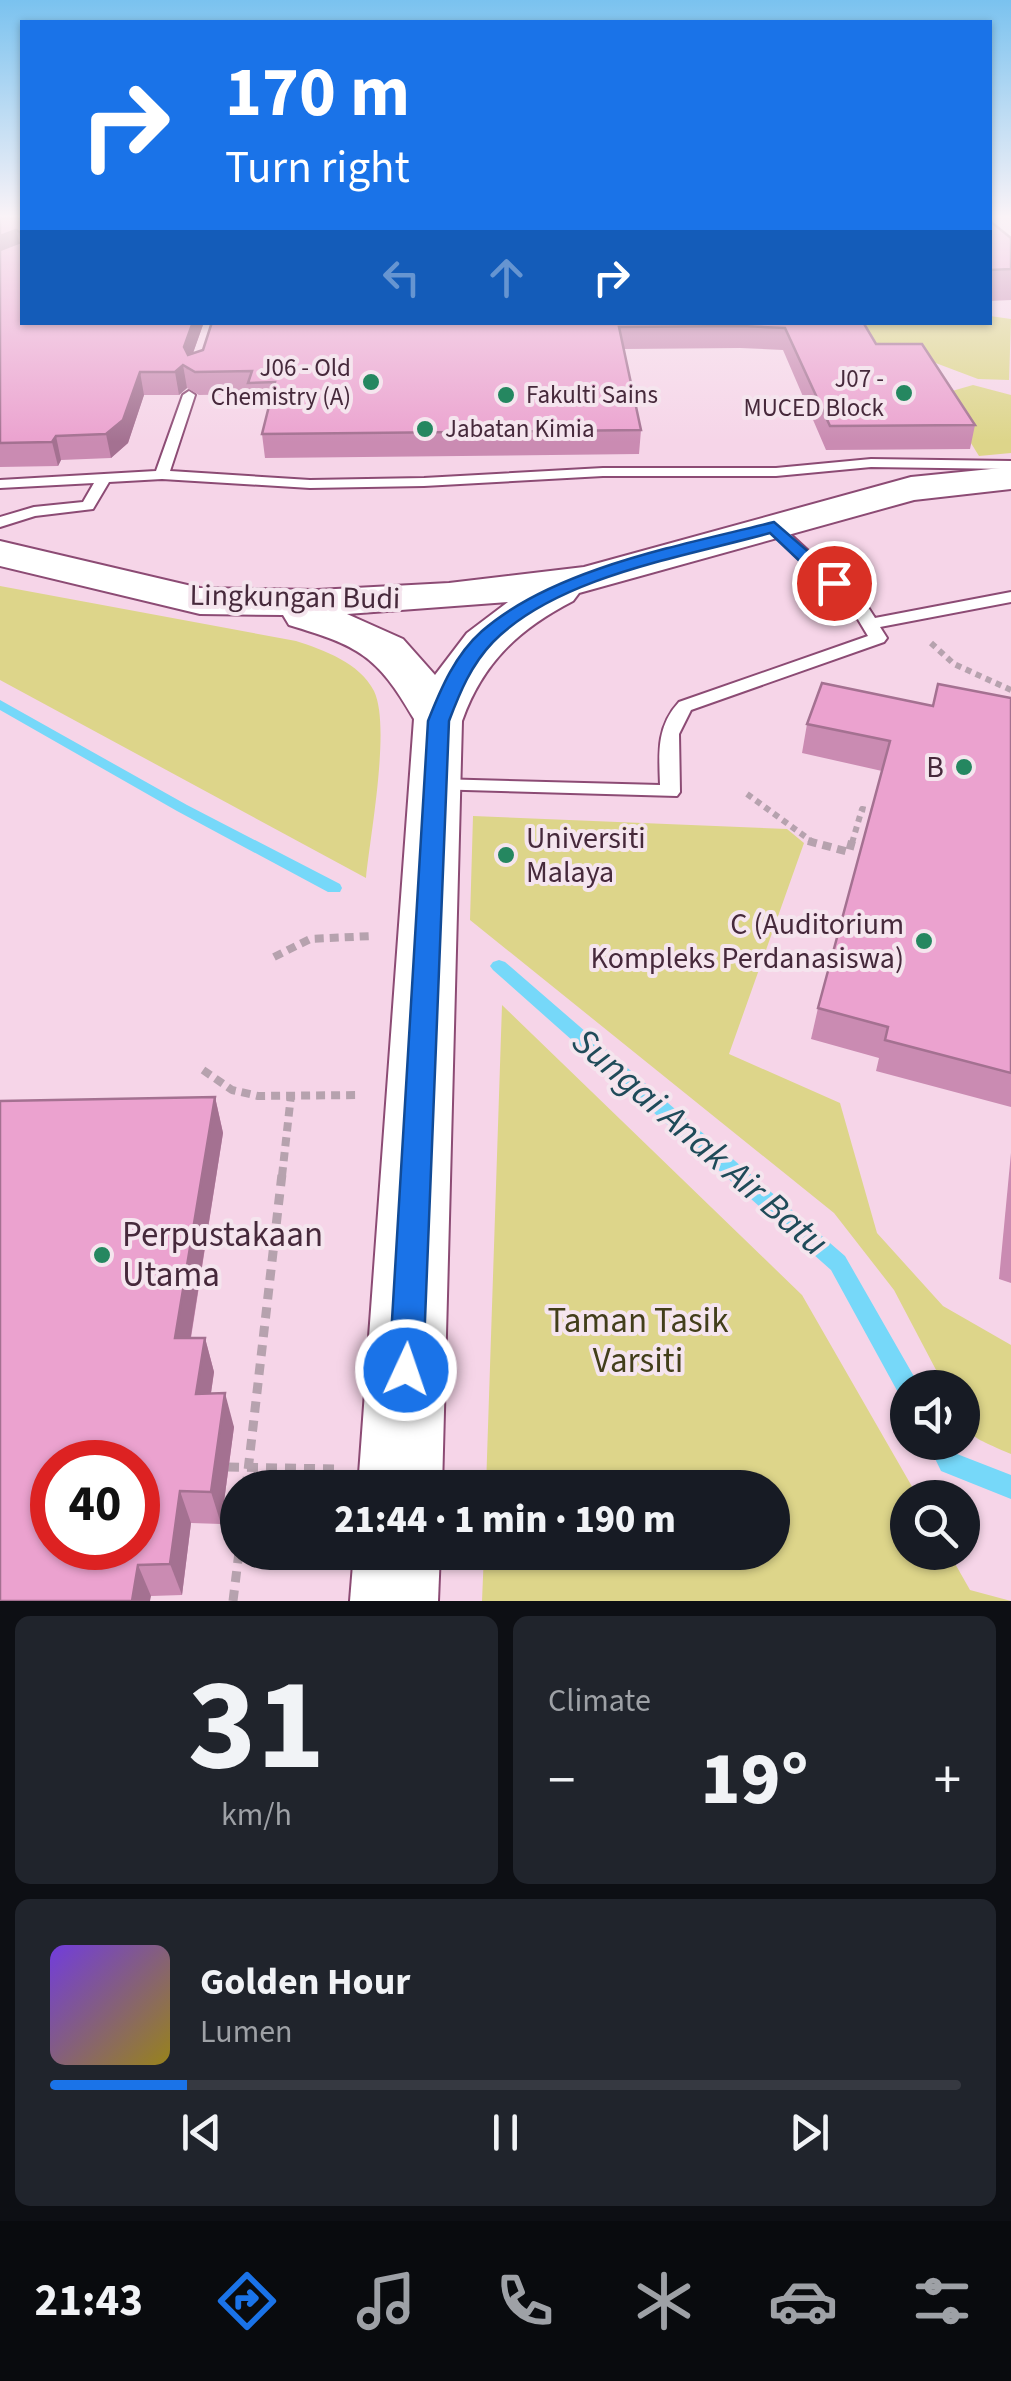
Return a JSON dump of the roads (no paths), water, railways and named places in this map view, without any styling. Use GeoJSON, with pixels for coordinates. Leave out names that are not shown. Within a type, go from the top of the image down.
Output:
{"type":"FeatureCollection","features":[{"type":"Feature","properties":{"kind":"street","name":"Lingkungan Budi"},"geometry":{"type":"LineString","coordinates":[[380,1470],[439,719],[456,676],[488,636],[531,604],[586,579],[938,484],[1011,478]]}},
{"type":"Feature","properties":{"kind":"street","name":"Lingkungan Budi"},"geometry":{"type":"LineString","coordinates":[[2,543],[200,601],[399,600],[586,579]]}},
{"type":"Feature","properties":{"kind":"street"},"geometry":{"type":"LineString","coordinates":[[200,601],[304,616],[362,632],[394,650],[439,719]]}},
{"type":"Feature","properties":{"kind":"street"},"geometry":{"type":"LineString","coordinates":[[394,1601],[396,1570]]}},
{"type":"Feature","properties":{"kind":"lane"},"geometry":{"type":"LineString","coordinates":[[162,474],[190,395]]}},
{"type":"Feature","properties":{"kind":"lane"},"geometry":{"type":"LineString","coordinates":[[0,484],[162,474],[367,483],[510,480],[604,472],[776,472],[871,463],[1011,465]]}},
{"type":"Feature","properties":{"kind":"lane"},"geometry":{"type":"LineString","coordinates":[[2,543],[34,512],[88,506],[105,476]]}},
{"type":"Feature","properties":{"kind":"lane"},"geometry":{"type":"LineString","coordinates":[[434,785],[670,792],[670,726],[674,715],[685,706],[878,638],[860,608],[774,527]]}},
{"type":"Feature","properties":{"kind":"lane"},"geometry":{"type":"LineString","coordinates":[[872,624],[1011,596]]}},
{"type":"Feature","properties":{"kind":"waterway","name":"Sungai Anak Air Batu"},"geometry":{"type":"LineString","coordinates":[[0,704],[182,808],[334,888]]}},
{"type":"Feature","properties":{"kind":"waterway","name":"Sungai Anak Air Batu"},"geometry":{"type":"LineString","coordinates":[[499,966],[838,1263],[898,1370]]}},
{"type":"Feature","properties":{"kind":"waterway","name":"Sungai Anak Air Batu"},"geometry":{"type":"LineString","coordinates":[[947,1460],[1011,1487]]}},
{"type":"Feature","properties":{"kind":"place","name":"J06 - Old Chemistry (A)"},"geometry":{"type":"Point","coordinates":[371,382]}},
{"type":"Feature","properties":{"kind":"place","name":"J07 - MUCED Block"},"geometry":{"type":"Point","coordinates":[904,393]}},
{"type":"Feature","properties":{"kind":"place","name":"Fakulti Sains"},"geometry":{"type":"Point","coordinates":[506,395]}},
{"type":"Feature","properties":{"kind":"place","name":"Jabatan Kimia"},"geometry":{"type":"Point","coordinates":[425,429]}},
{"type":"Feature","properties":{"kind":"place","name":"B"},"geometry":{"type":"Point","coordinates":[964,767]}},
{"type":"Feature","properties":{"kind":"place","name":"Universiti Malaya"},"geometry":{"type":"Point","coordinates":[506,855]}},
{"type":"Feature","properties":{"kind":"place","name":"C (Auditorium Kompleks Perdanasiswa)"},"geometry":{"type":"Point","coordinates":[924,941]}},
{"type":"Feature","properties":{"kind":"place","name":"Perpustakaan Utama"},"geometry":{"type":"Point","coordinates":[102,1255]}},
{"type":"Feature","properties":{"kind":"park label","name":"Taman Tasik Varsiti"},"geometry":{"type":"Point","coordinates":[638,1341]}}]}
